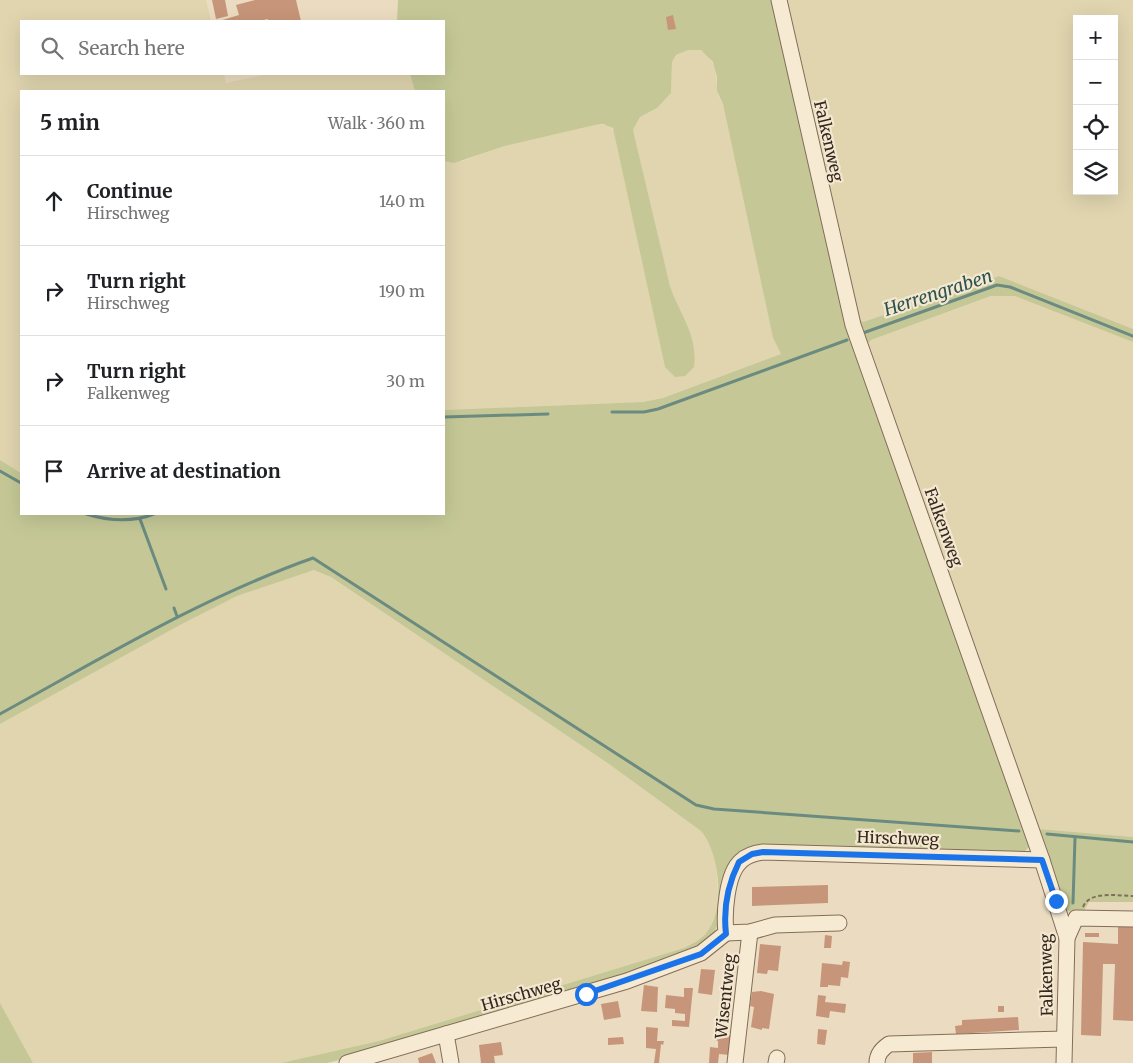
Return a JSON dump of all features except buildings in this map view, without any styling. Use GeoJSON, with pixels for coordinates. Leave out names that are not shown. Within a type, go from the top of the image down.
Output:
{"type":"FeatureCollection","features":[{"type":"Feature","properties":{"kind":"street","name":"Falkenweg"},"geometry":{"type":"LineString","coordinates":[[779,0],[853,325],[1042,860],[1067,938],[1064,1063]]}},
{"type":"Feature","properties":{"kind":"street","name":"Hirschweg"},"geometry":{"type":"LineString","coordinates":[[348,1063],[627,980],[701,954],[726,934],[724,919],[733,875],[739,862],[752,854],[763,852],[1042,860]]}},
{"type":"Feature","properties":{"kind":"street"},"geometry":{"type":"LineString","coordinates":[[1067,938],[1076,918],[1133,919]]}},
{"type":"Feature","properties":{"kind":"street"},"geometry":{"type":"LineString","coordinates":[[726,934],[750,932],[775,925],[840,923]]}},
{"type":"Feature","properties":{"kind":"street","name":"Wisentweg"},"geometry":{"type":"LineString","coordinates":[[735,1063],[750,932]]}},
{"type":"Feature","properties":{"kind":"street"},"geometry":{"type":"LineString","coordinates":[[446,1034],[451,1063]]}},
{"type":"Feature","properties":{"kind":"street"},"geometry":{"type":"LineString","coordinates":[[877,1063],[877,1057],[882,1049],[889,1044],[1064,1039]]}},
{"type":"Feature","properties":{"kind":"path"},"geometry":{"type":"LineString","coordinates":[[1076,918],[1085,901],[1093,896],[1133,896]]}},
{"type":"Feature","properties":{"kind":"shaded area"},"geometry":{"type":"Polygon","coordinates":[[[0,0],[206,0],[211,20],[20,20],[20,75],[224,75],[226,83],[263,75],[410,75],[415,90],[20,90],[20,472],[0,460],[0,0]]]}},
{"type":"Feature","properties":{"kind":"shaded area"},"geometry":{"type":"Polygon","coordinates":[[[783,0],[1133,0],[1133,329],[999,276],[863,322],[856,318],[783,0]]]}},
{"type":"Feature","properties":{"kind":"shaded area"},"geometry":{"type":"Polygon","coordinates":[[[696,49],[705,52],[715,67],[718,96],[723,104],[773,338],[781,354],[663,398],[643,402],[445,410],[445,161],[463,161],[505,146],[595,125],[608,125],[616,133],[665,367],[683,318],[670,286],[633,130],[640,117],[657,108],[671,93],[672,62],[676,55],[687,50],[696,49]]]}},
{"type":"Feature","properties":{"kind":"shaded area"},"geometry":{"type":"Polygon","coordinates":[[[992,296],[1015,296],[1133,342],[1133,837],[1039,829],[865,347],[871,340],[992,296]]]}},
{"type":"Feature","properties":{"kind":"shaded area"},"geometry":{"type":"Polygon","coordinates":[[[309,570],[320,571],[331,577],[609,764],[701,831],[711,845],[716,860],[718,894],[716,912],[710,928],[700,939],[684,948],[379,1041],[281,1063],[33,1063],[0,1003],[0,724],[237,596],[309,570]]]}},
{"type":"Feature","properties":{"kind":"green space"},"geometry":{"type":"Polygon","coordinates":[[[398,0],[775,0],[845,312],[1030,846],[1024,852],[747,851],[715,931],[710,938],[689,954],[382,1049],[327,1063],[281,1063],[379,1041],[684,948],[696,942],[704,935],[712,923],[716,910],[718,882],[713,853],[701,831],[609,764],[331,577],[314,570],[237,596],[0,724],[0,460],[20,472],[20,515],[445,515],[445,410],[643,402],[663,398],[781,354],[773,338],[723,104],[717,91],[717,77],[713,62],[701,50],[688,50],[676,55],[672,62],[671,93],[657,108],[640,117],[633,130],[670,286],[691,335],[695,356],[694,367],[685,376],[675,377],[665,367],[613,128],[603,124],[595,125],[505,146],[454,163],[445,161],[445,90],[415,90],[410,75],[445,75],[445,20],[397,20],[398,0]]]}},
{"type":"Feature","properties":{"kind":"green space"},"geometry":{"type":"Polygon","coordinates":[[[999,276],[1133,329],[1133,342],[1015,296],[991,296],[871,340],[865,347],[856,318],[863,322],[999,276]]]}},
{"type":"Feature","properties":{"kind":"green space"},"geometry":{"type":"Polygon","coordinates":[[[1039,829],[1133,837],[1133,902],[1089,902],[1082,914],[1064,910],[1039,829]]]}},
{"type":"Feature","properties":{"kind":"green space"},"geometry":{"type":"Polygon","coordinates":[[[0,1003],[33,1063],[0,1063],[0,1003]]]}},
{"type":"Feature","properties":{"kind":"waterway","name":"Herrengraben"},"geometry":{"type":"LineString","coordinates":[[863,333],[997,285],[1010,287],[1133,336]]}},
{"type":"Feature","properties":{"kind":"waterway","name":"Herrengraben"},"geometry":{"type":"LineString","coordinates":[[612,412],[644,412],[658,409],[847,340]]}},
{"type":"Feature","properties":{"kind":"waterway","name":"Herrengraben"},"geometry":{"type":"LineString","coordinates":[[445,417],[548,414]]}},
{"type":"Feature","properties":{"kind":"waterway","name":"Herrengraben"},"geometry":{"type":"LineString","coordinates":[[0,471],[20,482]]}},
{"type":"Feature","properties":{"kind":"waterway","name":"Herrengraben"},"geometry":{"type":"LineString","coordinates":[[90,515],[120,520],[137,519],[151,515]]}},
{"type":"Feature","properties":{"kind":"waterway","name":"Herrengraben"},"geometry":{"type":"LineString","coordinates":[[140,519],[166,589]]}},
{"type":"Feature","properties":{"kind":"waterway"},"geometry":{"type":"LineString","coordinates":[[0,714],[115,650],[193,610],[232,591],[313,558],[696,805],[714,809],[1019,831]]}},
{"type":"Feature","properties":{"kind":"waterway","name":"Herrengraben"},"geometry":{"type":"LineString","coordinates":[[174,608],[177,616]]}},
{"type":"Feature","properties":{"kind":"waterway"},"geometry":{"type":"LineString","coordinates":[[1047,834],[1133,842]]}},
{"type":"Feature","properties":{"kind":"waterway"},"geometry":{"type":"LineString","coordinates":[[1073,903],[1075,838]]}},
{"type":"Feature","properties":{"kind":"route"},"geometry":{"type":"LineString","coordinates":[[586,994],[701,954],[726,934],[724,919],[733,875],[739,862],[752,854],[763,852],[1042,860],[1056,901]]}}]}
